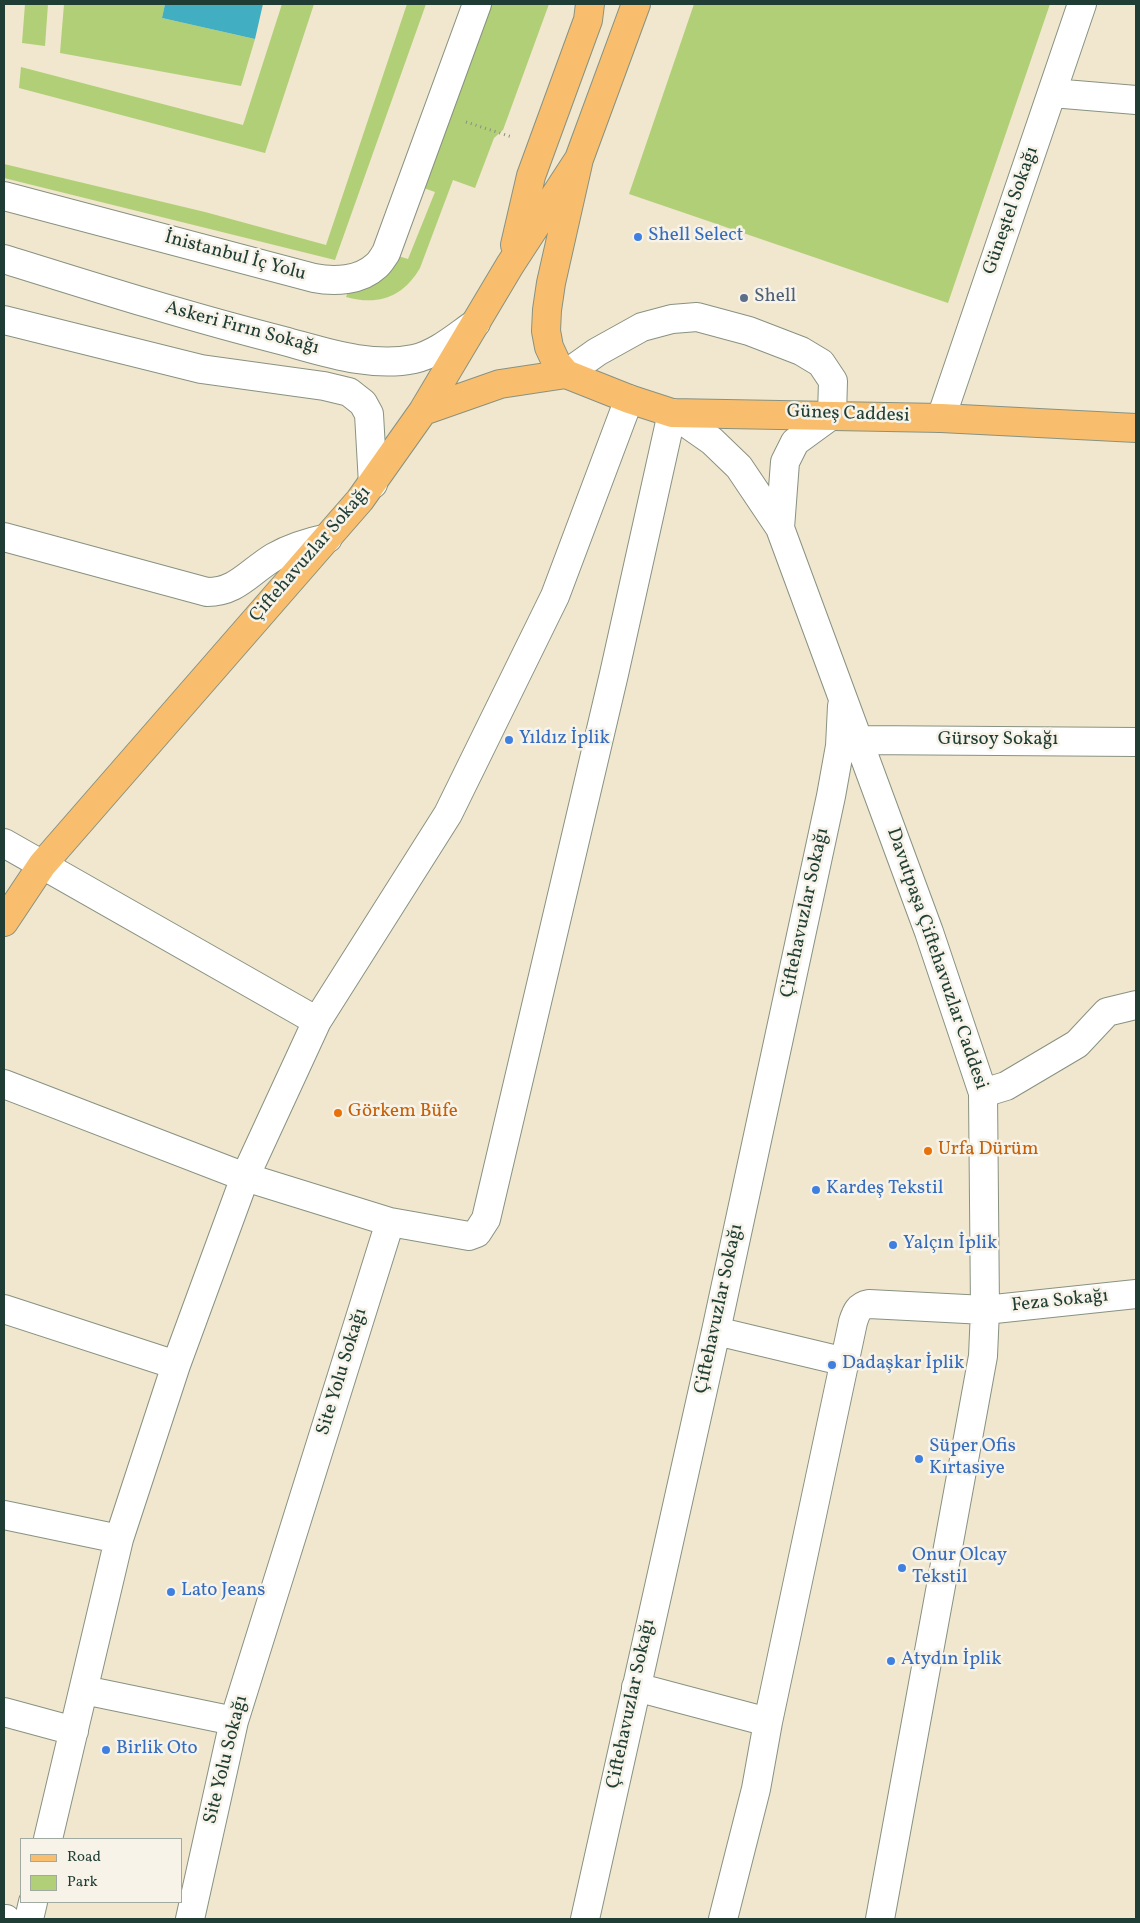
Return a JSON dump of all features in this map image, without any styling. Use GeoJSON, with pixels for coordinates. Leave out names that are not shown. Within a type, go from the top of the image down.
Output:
{"type":"FeatureCollection","features":[{"type":"Feature","properties":{"kind":"main road"},"geometry":{"type":"LineString","coordinates":[[510,265],[531,176],[588,20],[590,4]]}},
{"type":"Feature","properties":{"kind":"main road"},"geometry":{"type":"LineString","coordinates":[[566,374],[556,362],[549,347],[547,310],[551,282],[579,159],[636,4]]}},
{"type":"Feature","properties":{"kind":"main road","name":"Çiftehavuzlar Sokağı"},"geometry":{"type":"LineString","coordinates":[[4,922],[42,865],[373,484],[423,411],[510,265],[579,159]]}},
{"type":"Feature","properties":{"kind":"main road"},"geometry":{"type":"LineString","coordinates":[[423,411],[500,384],[566,374]]}},
{"type":"Feature","properties":{"kind":"main road","name":"Güneş Caddesi"},"geometry":{"type":"LineString","coordinates":[[566,374],[629,399],[672,413],[832,414],[1136,428]]}},
{"type":"Feature","properties":{"kind":"street","name":"İnistanbul İç Yolu"},"geometry":{"type":"LineString","coordinates":[[4,196],[314,278],[340,280],[366,273],[376,266],[386,253],[478,4]]}},
{"type":"Feature","properties":{"kind":"street","name":"Güneştel Sokağı"},"geometry":{"type":"LineString","coordinates":[[941,418],[1082,4]]}},
{"type":"Feature","properties":{"kind":"street"},"geometry":{"type":"LineString","coordinates":[[1052,93],[1136,100]]}},
{"type":"Feature","properties":{"kind":"street","name":"Askeri Fırın Sokağı"},"geometry":{"type":"LineString","coordinates":[[4,259],[214,324],[337,355],[365,360],[388,362],[415,359],[443,346],[476,323]]}},
{"type":"Feature","properties":{"kind":"street"},"geometry":{"type":"LineString","coordinates":[[566,374],[597,352],[642,327],[672,319],[697,317],[749,331],[801,350],[821,363],[833,381],[832,414],[795,442],[785,462],[780,528]]}},
{"type":"Feature","properties":{"kind":"street","name":"Askeri Fırın Sokağı"},"geometry":{"type":"LineString","coordinates":[[4,320],[200,369],[324,386],[349,392],[363,403],[369,414],[373,484]]}},
{"type":"Feature","properties":{"kind":"street"},"geometry":{"type":"LineString","coordinates":[[48,1838],[119,1539],[176,1365],[245,1177],[317,1021],[448,814],[555,596],[629,399]]}},
{"type":"Feature","properties":{"kind":"street"},"geometry":{"type":"LineString","coordinates":[[4,1084],[245,1177],[390,1222],[469,1236],[477,1233],[486,1219],[614,674],[672,413]]}},
{"type":"Feature","properties":{"kind":"street","name":"Davutpaşa Çiftehavuzlar Caddesi"},"geometry":{"type":"LineString","coordinates":[[672,413],[712,441],[739,468],[780,528],[860,740],[929,932],[983,1093],[985,1310],[983,1356],[880,1919]]}},
{"type":"Feature","properties":{"kind":"street"},"geometry":{"type":"LineString","coordinates":[[4,537],[207,592],[221,592],[232,588],[273,558],[299,544],[328,538]]}},
{"type":"Feature","properties":{"kind":"street","name":"Çiftehavuzlar Sokağı"},"geometry":{"type":"LineString","coordinates":[[585,1919],[716,1331],[831,796],[840,746],[843,696]]}},
{"type":"Feature","properties":{"kind":"street","name":"Gürsoy Sokağı"},"geometry":{"type":"LineString","coordinates":[[860,740],[1136,742]]}},
{"type":"Feature","properties":{"kind":"street"},"geometry":{"type":"LineString","coordinates":[[4,843],[317,1021]]}},
{"type":"Feature","properties":{"kind":"street"},"geometry":{"type":"LineString","coordinates":[[983,1093],[1006,1086],[1077,1044],[1107,1012],[1136,1005]]}},
{"type":"Feature","properties":{"kind":"street","name":"Site Yolu Sokağı"},"geometry":{"type":"LineString","coordinates":[[190,1919],[234,1721],[390,1222]]}},
{"type":"Feature","properties":{"kind":"street","name":"Feza Sokağı"},"geometry":{"type":"LineString","coordinates":[[985,1310],[1136,1294]]}},
{"type":"Feature","properties":{"kind":"street"},"geometry":{"type":"LineString","coordinates":[[723,1919],[756,1789],[768,1722],[853,1322],[857,1312],[865,1304],[985,1310]]}},
{"type":"Feature","properties":{"kind":"street"},"geometry":{"type":"LineString","coordinates":[[4,1309],[176,1365]]}},
{"type":"Feature","properties":{"kind":"street"},"geometry":{"type":"LineString","coordinates":[[716,1331],[846,1362]]}},
{"type":"Feature","properties":{"kind":"street"},"geometry":{"type":"LineString","coordinates":[[4,1515],[119,1539]]}},
{"type":"Feature","properties":{"kind":"street"},"geometry":{"type":"LineString","coordinates":[[636,1687],[768,1722]]}},
{"type":"Feature","properties":{"kind":"street"},"geometry":{"type":"LineString","coordinates":[[84,1690],[234,1721]]}},
{"type":"Feature","properties":{"kind":"street"},"geometry":{"type":"LineString","coordinates":[[4,1712],[74,1731]]}},
{"type":"Feature","properties":{"kind":"street"},"geometry":{"type":"LineString","coordinates":[[29,1919],[33,1903]]}},
{"type":"Feature","properties":{"kind":"path"},"geometry":{"type":"LineString","coordinates":[[463,130],[466,122],[513,137]]}},
{"type":"Feature","properties":{"kind":"green space"},"geometry":{"type":"Polygon","coordinates":[[[25,4],[48,4],[45,46],[22,43],[25,4]]]}},
{"type":"Feature","properties":{"kind":"green space"},"geometry":{"type":"Polygon","coordinates":[[[64,4],[165,4],[162,18],[255,39],[241,86],[60,53],[64,4]]]}},
{"type":"Feature","properties":{"kind":"green space"},"geometry":{"type":"Polygon","coordinates":[[[282,4],[314,4],[265,153],[19,88],[21,67],[243,125],[282,4]]]}},
{"type":"Feature","properties":{"kind":"green space"},"geometry":{"type":"Polygon","coordinates":[[[407,4],[426,4],[335,260],[4,178],[4,164],[205,212],[326,245],[407,4]]]}},
{"type":"Feature","properties":{"kind":"green space"},"geometry":{"type":"Polygon","coordinates":[[[480,4],[549,4],[503,130],[494,138],[475,188],[453,180],[420,268],[406,286],[389,297],[379,299],[358,300],[346,297],[354,277],[388,253],[408,259],[435,192],[415,185],[480,4]]]}},
{"type":"Feature","properties":{"kind":"green space"},"geometry":{"type":"Polygon","coordinates":[[[694,4],[1050,4],[948,303],[629,194],[694,4]]]}},
{"type":"Feature","properties":{"kind":"water"},"geometry":{"type":"Polygon","coordinates":[[[165,4],[263,4],[255,39],[162,18],[165,4]]]}},
{"type":"Feature","properties":{"kind":"place","name":"Shell Select"},"geometry":{"type":"Point","coordinates":[638,237]}},
{"type":"Feature","properties":{"kind":"place","name":"Shell"},"geometry":{"type":"Point","coordinates":[744,298]}},
{"type":"Feature","properties":{"kind":"place","name":"Yıldız İplik"},"geometry":{"type":"Point","coordinates":[509,740]}},
{"type":"Feature","properties":{"kind":"place","name":"Görkem Büfe"},"geometry":{"type":"Point","coordinates":[338,1113]}},
{"type":"Feature","properties":{"kind":"place","name":"Urfa Dürüm"},"geometry":{"type":"Point","coordinates":[928,1151]}},
{"type":"Feature","properties":{"kind":"place","name":"Kardeş Tekstil"},"geometry":{"type":"Point","coordinates":[816,1190]}},
{"type":"Feature","properties":{"kind":"place","name":"Yalçın İplik"},"geometry":{"type":"Point","coordinates":[893,1245]}},
{"type":"Feature","properties":{"kind":"place","name":"Dadaşkar İplik"},"geometry":{"type":"Point","coordinates":[832,1365]}},
{"type":"Feature","properties":{"kind":"place","name":"Süper Ofis Kırtasiye"},"geometry":{"type":"Point","coordinates":[919,1459]}},
{"type":"Feature","properties":{"kind":"place","name":"Onur Olcay Tekstil"},"geometry":{"type":"Point","coordinates":[902,1568]}},
{"type":"Feature","properties":{"kind":"place","name":"Lato Jeans"},"geometry":{"type":"Point","coordinates":[171,1592]}},
{"type":"Feature","properties":{"kind":"place","name":"Atydın İplik"},"geometry":{"type":"Point","coordinates":[891,1661]}},
{"type":"Feature","properties":{"kind":"place","name":"Birlik Oto"},"geometry":{"type":"Point","coordinates":[106,1750]}}]}
